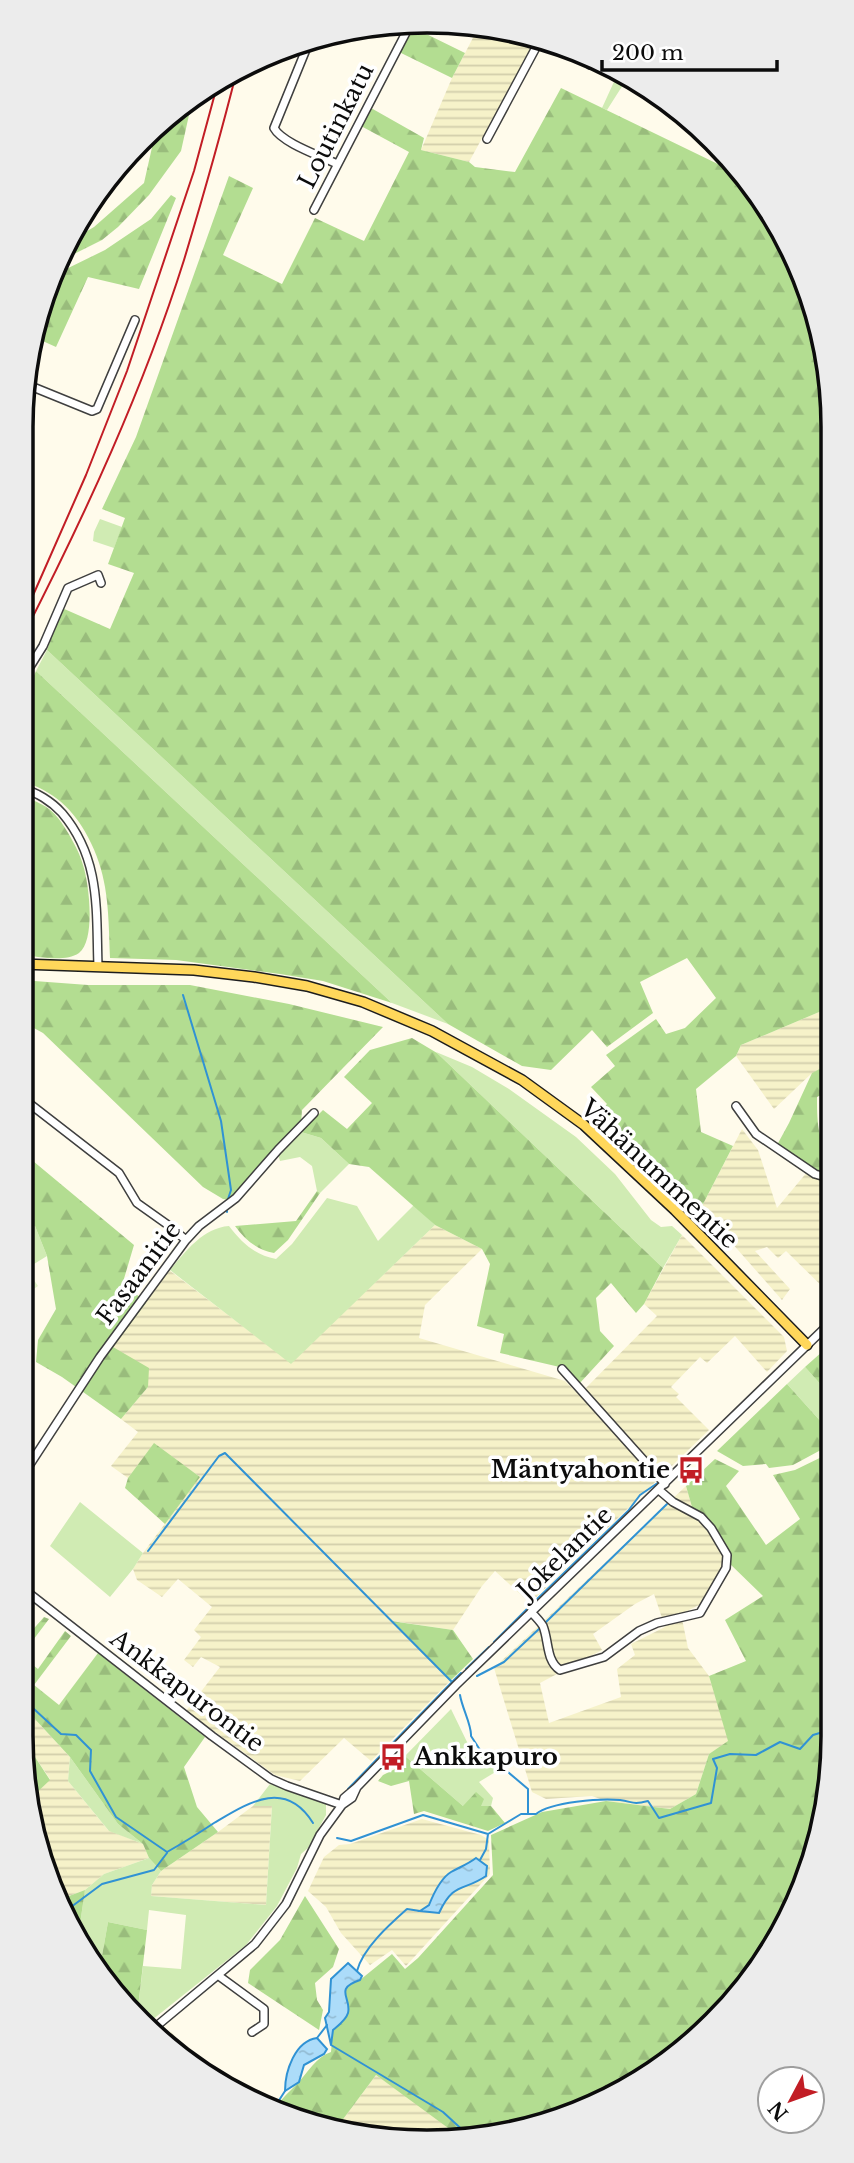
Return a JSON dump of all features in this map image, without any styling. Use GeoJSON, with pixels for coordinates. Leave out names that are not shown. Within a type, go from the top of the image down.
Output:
{"type":"FeatureCollection","features":[{"type":"Feature","properties":{"kind":"main road","name":"Vähänummentie"},"geometry":{"type":"LineString","coordinates":[[33,964],[194,970],[254,977],[307,986],[363,1002],[432,1031],[522,1080],[584,1125],[675,1210],[807,1345]]}},
{"type":"Feature","properties":{"kind":"street","name":"Loutinkatu"},"geometry":{"type":"LineString","coordinates":[[314,210],[405,34]]}},
{"type":"Feature","properties":{"kind":"street"},"geometry":{"type":"LineString","coordinates":[[487,139],[535,49]]}},
{"type":"Feature","properties":{"kind":"street"},"geometry":{"type":"LineString","coordinates":[[305,53],[274,128],[277,133],[292,142],[337,164]]}},
{"type":"Feature","properties":{"kind":"street"},"geometry":{"type":"LineString","coordinates":[[36,388],[92,411],[97,408],[135,320]]}},
{"type":"Feature","properties":{"kind":"street"},"geometry":{"type":"LineString","coordinates":[[33,662],[43,646],[68,588],[98,575],[101,583]]}},
{"type":"Feature","properties":{"kind":"street"},"geometry":{"type":"LineString","coordinates":[[33,793],[56,807],[82,840],[90,861],[95,886],[98,966]]}},
{"type":"Feature","properties":{"kind":"street"},"geometry":{"type":"LineString","coordinates":[[33,1106],[119,1172],[137,1203],[186,1240]]}},
{"type":"Feature","properties":{"kind":"street"},"geometry":{"type":"LineString","coordinates":[[736,1106],[756,1134],[821,1176]]}},
{"type":"Feature","properties":{"kind":"street","name":"Fasaanitie"},"geometry":{"type":"LineString","coordinates":[[33,1460],[100,1357],[186,1240],[199,1226],[236,1198],[314,1114]]}},
{"type":"Feature","properties":{"kind":"street","name":"Jokelantie"},"geometry":{"type":"LineString","coordinates":[[159,2024],[255,1944],[286,1904],[320,1835],[342,1805],[352,1798],[357,1787],[436,1704],[821,1332]]}},
{"type":"Feature","properties":{"kind":"street"},"geometry":{"type":"LineString","coordinates":[[531,1612],[544,1628],[554,1666],[561,1670],[604,1657],[639,1632],[657,1623],[700,1613],[726,1567],[727,1555],[711,1528],[701,1517],[673,1502],[562,1369]]}},
{"type":"Feature","properties":{"kind":"street","name":"Ankkapurontie"},"geometry":{"type":"LineString","coordinates":[[33,1596],[271,1779],[342,1805]]}},
{"type":"Feature","properties":{"kind":"street"},"geometry":{"type":"LineString","coordinates":[[219,1976],[264,2009],[264,2024],[252,2032]]}},
{"type":"Feature","properties":{"kind":"shaded area"},"geometry":{"type":"Polygon","coordinates":[[[474,36],[532,48],[469,162],[421,150],[452,78],[474,36]]]}},
{"type":"Feature","properties":{"kind":"shaded area"},"geometry":{"type":"Polygon","coordinates":[[[821,1011],[821,1068],[811,1074],[774,1109],[736,1056],[741,1045],[821,1011]]]}},
{"type":"Feature","properties":{"kind":"shaded area"},"geometry":{"type":"Polygon","coordinates":[[[742,1129],[758,1150],[777,1208],[808,1171],[821,1176],[821,1285],[786,1251],[778,1258],[767,1247],[755,1251],[790,1289],[782,1300],[701,1208],[742,1129]]]}},
{"type":"Feature","properties":{"kind":"shaded area"},"geometry":{"type":"Polygon","coordinates":[[[435,1225],[482,1249],[425,1305],[419,1338],[565,1381],[579,1395],[657,1316],[644,1304],[682,1235],[784,1337],[787,1351],[767,1372],[735,1336],[707,1363],[700,1357],[671,1387],[679,1394],[676,1397],[709,1430],[530,1603],[495,1571],[453,1630],[393,1621],[450,1681],[371,1761],[344,1738],[300,1781],[275,1775],[186,1711],[220,1667],[201,1657],[193,1667],[184,1660],[201,1637],[194,1630],[212,1607],[178,1579],[162,1597],[137,1580],[133,1569],[200,1477],[154,1444],[128,1478],[111,1466],[138,1432],[121,1419],[148,1387],[112,1347],[169,1270],[291,1363],[435,1225]]]}},
{"type":"Feature","properties":{"kind":"shaded area"},"geometry":{"type":"Polygon","coordinates":[[[686,1486],[692,1507],[728,1562],[701,1604],[681,1614],[688,1648],[709,1676],[729,1741],[709,1754],[696,1794],[670,1809],[606,1801],[592,1796],[546,1799],[532,1792],[494,1668],[686,1486]],[[654,1594],[593,1634],[602,1650],[540,1683],[549,1723],[621,1697],[617,1669],[635,1655],[631,1644],[665,1627],[654,1594]]]}},
{"type":"Feature","properties":{"kind":"shaded area"},"geometry":{"type":"Polygon","coordinates":[[[33,1717],[70,1757],[68,1781],[108,1830],[143,1844],[149,1858],[104,1874],[85,1890],[68,1897],[54,1863],[38,1791],[50,1779],[35,1757],[34,1759],[33,1717]]]}},
{"type":"Feature","properties":{"kind":"shaded area"},"geometry":{"type":"Polygon","coordinates":[[[272,1805],[266,1905],[151,1896],[152,1885],[161,1871],[253,1806],[272,1805]]]}},
{"type":"Feature","properties":{"kind":"shaded area"},"geometry":{"type":"Polygon","coordinates":[[[422,1819],[481,1835],[489,1840],[490,1874],[406,1966],[392,1950],[370,1965],[341,1933],[326,1907],[308,1891],[324,1857],[339,1845],[350,1844],[422,1819]]]}},
{"type":"Feature","properties":{"kind":"shaded area"},"geometry":{"type":"Polygon","coordinates":[[[376,2075],[452,2129],[401,2129],[342,2120],[376,2075]]]}},
{"type":"Feature","properties":{"kind":"green space"},"geometry":{"type":"Polygon","coordinates":[[[424,33],[465,53],[452,78],[399,52],[409,34],[424,33]]]}},
{"type":"Feature","properties":{"kind":"green space"},"geometry":{"type":"Polygon","coordinates":[[[614,81],[623,85],[607,110],[602,108],[614,81]]]}},
{"type":"Feature","properties":{"kind":"green space"},"geometry":{"type":"Polygon","coordinates":[[[561,88],[722,166],[754,208],[780,253],[800,300],[813,350],[821,427],[821,1011],[741,1045],[736,1056],[696,1089],[701,1132],[733,1146],[701,1208],[685,1209],[592,1119],[607,1104],[591,1087],[615,1066],[606,1055],[656,1019],[666,1034],[685,1028],[716,998],[687,958],[640,982],[653,1013],[607,1047],[592,1030],[551,1070],[522,1066],[448,1024],[47,650],[62,608],[110,629],[134,573],[108,564],[125,518],[102,509],[136,437],[229,176],[253,188],[223,255],[282,284],[315,218],[364,241],[409,152],[361,126],[371,108],[424,138],[421,150],[469,162],[475,167],[515,172],[561,88]]]}},
{"type":"Feature","properties":{"kind":"green space"},"geometry":{"type":"Polygon","coordinates":[[[189,113],[181,151],[149,195],[102,240],[73,254],[85,232],[144,183],[152,146],[189,113]]]}},
{"type":"Feature","properties":{"kind":"green space"},"geometry":{"type":"Polygon","coordinates":[[[171,195],[176,198],[139,289],[88,277],[56,347],[43,341],[54,300],[66,269],[105,250],[151,219],[171,195]]]}},
{"type":"Feature","properties":{"kind":"green space"},"geometry":{"type":"Polygon","coordinates":[[[100,519],[122,527],[114,548],[93,541],[100,519]]]}},
{"type":"Feature","properties":{"kind":"green space"},"geometry":{"type":"Polygon","coordinates":[[[47,650],[448,1024],[392,1003],[36,671],[47,650]]]}},
{"type":"Feature","properties":{"kind":"green space"},"geometry":{"type":"Polygon","coordinates":[[[36,671],[392,1003],[323,981],[280,974],[176,960],[110,958],[105,887],[94,850],[74,815],[56,798],[33,785],[33,678],[36,671]]]}},
{"type":"Feature","properties":{"kind":"green space"},"geometry":{"type":"Polygon","coordinates":[[[33,801],[50,810],[69,834],[81,860],[87,885],[90,911],[88,936],[79,953],[59,958],[33,956],[33,801]]]}},
{"type":"Feature","properties":{"kind":"green space"},"geometry":{"type":"Polygon","coordinates":[[[33,981],[88,985],[190,985],[289,1004],[383,1027],[302,1110],[301,1124],[231,1200],[223,1199],[203,1187],[43,1033],[33,1028],[33,981]]]}},
{"type":"Feature","properties":{"kind":"green space"},"geometry":{"type":"Polygon","coordinates":[[[412,1038],[437,1053],[663,1268],[644,1304],[636,1313],[611,1283],[596,1298],[600,1331],[614,1346],[579,1384],[564,1368],[500,1353],[504,1334],[477,1326],[490,1264],[482,1249],[435,1225],[369,1167],[349,1164],[321,1138],[301,1132],[323,1110],[347,1129],[372,1103],[344,1077],[370,1050],[412,1038]]]}},
{"type":"Feature","properties":{"kind":"green space"},"geometry":{"type":"Polygon","coordinates":[[[436,1052],[472,1067],[509,1089],[576,1137],[615,1174],[651,1220],[661,1227],[672,1226],[682,1235],[663,1268],[436,1052]]]}},
{"type":"Feature","properties":{"kind":"green space"},"geometry":{"type":"Polygon","coordinates":[[[821,1068],[821,1095],[817,1097],[817,1105],[821,1136],[821,1174],[777,1145],[812,1073],[821,1068]]]}},
{"type":"Feature","properties":{"kind":"green space"},"geometry":{"type":"Polygon","coordinates":[[[301,1132],[321,1138],[349,1164],[320,1193],[317,1191],[312,1166],[300,1157],[280,1161],[278,1154],[301,1132]]]}},
{"type":"Feature","properties":{"kind":"green space"},"geometry":{"type":"Polygon","coordinates":[[[33,1161],[134,1245],[123,1282],[146,1303],[113,1347],[149,1368],[148,1387],[121,1419],[36,1362],[38,1340],[56,1309],[47,1256],[35,1226],[33,1227],[33,1161]]]}},
{"type":"Feature","properties":{"kind":"green space"},"geometry":{"type":"Polygon","coordinates":[[[317,1191],[320,1193],[288,1240],[274,1253],[252,1244],[235,1226],[296,1221],[317,1191]]]}},
{"type":"Feature","properties":{"kind":"green space"},"geometry":{"type":"Polygon","coordinates":[[[327,1198],[357,1206],[378,1241],[414,1205],[435,1225],[291,1364],[170,1270],[203,1236],[229,1226],[250,1247],[262,1255],[276,1259],[292,1244],[327,1198]]]}},
{"type":"Feature","properties":{"kind":"green space"},"geometry":{"type":"Polygon","coordinates":[[[35,1226],[47,1256],[33,1265],[35,1226]]]}},
{"type":"Feature","properties":{"kind":"green space"},"geometry":{"type":"Polygon","coordinates":[[[821,1353],[821,1385],[805,1367],[821,1353]]]}},
{"type":"Feature","properties":{"kind":"green space"},"geometry":{"type":"Polygon","coordinates":[[[805,1367],[821,1385],[821,1422],[787,1384],[805,1367]]]}},
{"type":"Feature","properties":{"kind":"green space"},"geometry":{"type":"Polygon","coordinates":[[[787,1384],[821,1422],[821,1450],[793,1465],[769,1468],[766,1464],[743,1466],[717,1451],[787,1384]]]}},
{"type":"Feature","properties":{"kind":"green space"},"geometry":{"type":"Polygon","coordinates":[[[154,1443],[200,1477],[165,1524],[125,1488],[128,1478],[154,1443]]]}},
{"type":"Feature","properties":{"kind":"green space"},"geometry":{"type":"Polygon","coordinates":[[[821,1457],[821,1736],[817,1787],[807,1838],[791,1887],[768,1933],[723,1996],[687,2032],[624,2077],[554,2109],[504,2122],[450,2129],[376,2075],[342,2120],[280,2102],[317,2061],[331,2052],[333,2030],[349,2006],[344,1997],[352,1983],[360,1980],[392,1954],[405,1969],[493,1875],[491,1835],[542,1812],[606,1801],[670,1809],[696,1794],[709,1754],[728,1741],[709,1676],[746,1661],[725,1620],[763,1596],[728,1562],[692,1507],[686,1486],[715,1459],[739,1471],[726,1486],[766,1545],[800,1519],[773,1475],[795,1470],[821,1457]]]}},
{"type":"Feature","properties":{"kind":"green space"},"geometry":{"type":"Polygon","coordinates":[[[80,1502],[143,1553],[110,1597],[50,1546],[80,1502]]]}},
{"type":"Feature","properties":{"kind":"green space"},"geometry":{"type":"Polygon","coordinates":[[[44,1617],[49,1619],[33,1640],[33,1629],[44,1617]]]}},
{"type":"Feature","properties":{"kind":"green space"},"geometry":{"type":"Polygon","coordinates":[[[391,1621],[453,1630],[473,1659],[450,1681],[391,1621]]]}},
{"type":"Feature","properties":{"kind":"green space"},"geometry":{"type":"Polygon","coordinates":[[[65,1631],[71,1636],[34,1685],[59,1705],[98,1653],[205,1737],[184,1767],[197,1807],[218,1832],[161,1871],[149,1858],[143,1844],[118,1824],[70,1757],[33,1717],[33,1665],[38,1669],[65,1631]]]}},
{"type":"Feature","properties":{"kind":"green space"},"geometry":{"type":"Polygon","coordinates":[[[451,1709],[468,1744],[497,1771],[479,1782],[493,1798],[491,1806],[463,1806],[405,1756],[451,1709]]]}},
{"type":"Feature","properties":{"kind":"green space"},"geometry":{"type":"Polygon","coordinates":[[[405,1756],[463,1806],[476,1792],[484,1799],[481,1806],[491,1806],[505,1823],[488,1831],[424,1811],[414,1814],[409,1781],[391,1786],[378,1781],[395,1769],[405,1756]]]}},
{"type":"Feature","properties":{"kind":"green space"},"geometry":{"type":"Polygon","coordinates":[[[35,1757],[50,1780],[38,1792],[34,1762],[35,1757]]]}},
{"type":"Feature","properties":{"kind":"green space"},"geometry":{"type":"Polygon","coordinates":[[[70,1757],[118,1824],[143,1844],[109,1831],[68,1781],[70,1757]]]}},
{"type":"Feature","properties":{"kind":"green space"},"geometry":{"type":"Polygon","coordinates":[[[270,1784],[313,1797],[326,1804],[326,1815],[308,1848],[301,1854],[297,1868],[277,1906],[246,1945],[154,2019],[138,2004],[143,1966],[181,1969],[186,1915],[149,1910],[147,1930],[108,1922],[102,1957],[80,1922],[85,1890],[104,1874],[149,1858],[161,1871],[152,1885],[151,1896],[266,1905],[272,1806],[253,1806],[270,1784]]]}},
{"type":"Feature","properties":{"kind":"green space"},"geometry":{"type":"Polygon","coordinates":[[[85,1890],[80,1922],[74,1910],[68,1897],[85,1890]]]}},
{"type":"Feature","properties":{"kind":"green space"},"geometry":{"type":"Polygon","coordinates":[[[305,1896],[339,1949],[333,1967],[315,1983],[317,2000],[323,2010],[319,2030],[248,1983],[250,1970],[280,1940],[305,1896]]]}},
{"type":"Feature","properties":{"kind":"green space"},"geometry":{"type":"Polygon","coordinates":[[[108,1922],[147,1930],[138,2003],[115,1976],[102,1957],[108,1922]]]}},
{"type":"Feature","properties":{"kind":"water"},"geometry":{"type":"Polygon","coordinates":[[[476,1858],[487,1866],[486,1876],[454,1891],[439,1913],[420,1911],[429,1905],[447,1875],[476,1858]]]}},
{"type":"Feature","properties":{"kind":"water"},"geometry":{"type":"Polygon","coordinates":[[[348,1963],[362,1976],[345,1990],[348,2013],[333,2030],[331,2045],[325,2018],[329,2012],[331,1979],[348,1963]]]}},
{"type":"Feature","properties":{"kind":"water"},"geometry":{"type":"Polygon","coordinates":[[[317,2038],[327,2049],[324,2054],[304,2065],[299,2082],[285,2091],[289,2066],[297,2051],[309,2040],[317,2038]]]}},
{"type":"Feature","properties":{"kind":"waterway"},"geometry":{"type":"LineString","coordinates":[[183,995],[221,1121],[231,1190],[228,1199]]}},
{"type":"Feature","properties":{"kind":"waterway"},"geometry":{"type":"LineString","coordinates":[[148,1551],[219,1456],[225,1453],[452,1682],[348,1789]]}},
{"type":"Feature","properties":{"kind":"waterway"},"geometry":{"type":"LineString","coordinates":[[534,1602],[628,1511],[640,1495],[659,1482]]}},
{"type":"Feature","properties":{"kind":"waterway"},"geometry":{"type":"LineString","coordinates":[[546,1622],[667,1504]]}},
{"type":"Feature","properties":{"kind":"waterway"},"geometry":{"type":"LineString","coordinates":[[494,1642],[529,1607]]}},
{"type":"Feature","properties":{"kind":"waterway"},"geometry":{"type":"LineString","coordinates":[[477,1676],[504,1662],[540,1628]]}},
{"type":"Feature","properties":{"kind":"waterway"},"geometry":{"type":"LineString","coordinates":[[466,1669],[489,1647]]}},
{"type":"Feature","properties":{"kind":"waterway"},"geometry":{"type":"LineString","coordinates":[[452,1682],[461,1673]]}},
{"type":"Feature","properties":{"kind":"waterway"},"geometry":{"type":"LineString","coordinates":[[460,1695],[471,1736],[484,1756],[528,1789],[528,1814]]}},
{"type":"Feature","properties":{"kind":"waterway"},"geometry":{"type":"LineString","coordinates":[[33,1708],[61,1734],[76,1735],[91,1750],[90,1771],[116,1817],[167,1852],[240,1808],[266,1799],[290,1801],[302,1809],[313,1823]]}},
{"type":"Feature","properties":{"kind":"waterway"},"geometry":{"type":"LineString","coordinates":[[480,1860],[486,1849],[488,1834],[521,1814],[536,1814],[553,1806],[589,1800],[620,1800],[636,1803],[648,1801],[659,1818],[711,1803],[717,1768],[713,1759],[730,1754],[756,1755],[780,1742],[800,1749],[813,1735],[821,1733]]}},
{"type":"Feature","properties":{"kind":"waterway"},"geometry":{"type":"LineString","coordinates":[[337,1838],[351,1841],[423,1815],[488,1834]]}},
{"type":"Feature","properties":{"kind":"waterway"},"geometry":{"type":"LineString","coordinates":[[72,1906],[102,1884],[154,1870],[167,1853]]}},
{"type":"Feature","properties":{"kind":"waterway"},"geometry":{"type":"LineString","coordinates":[[357,1971],[371,1945],[392,1922],[407,1909],[420,1911]]}},
{"type":"Feature","properties":{"kind":"waterway"},"geometry":{"type":"LineString","coordinates":[[317,2038],[327,2025]]}},
{"type":"Feature","properties":{"kind":"waterway"},"geometry":{"type":"LineString","coordinates":[[331,2045],[443,2112],[460,2128]]}},
{"type":"Feature","properties":{"kind":"waterway"},"geometry":{"type":"LineString","coordinates":[[279,2101],[285,2091]]}},
{"type":"Feature","properties":{"kind":"railway"},"geometry":{"type":"LineString","coordinates":[[33,616],[90,498],[150,357],[184,260],[233,84]]}},
{"type":"Feature","properties":{"kind":"railway"},"geometry":{"type":"LineString","coordinates":[[33,595],[86,475],[127,371],[194,171],[214,96]]}},
{"type":"Feature","properties":{"kind":"place","name":"Mäntyahontie"},"geometry":{"type":"Point","coordinates":[691,1470]}},
{"type":"Feature","properties":{"kind":"place","name":"Ankkapuro"},"geometry":{"type":"Point","coordinates":[393,1757]}}]}
